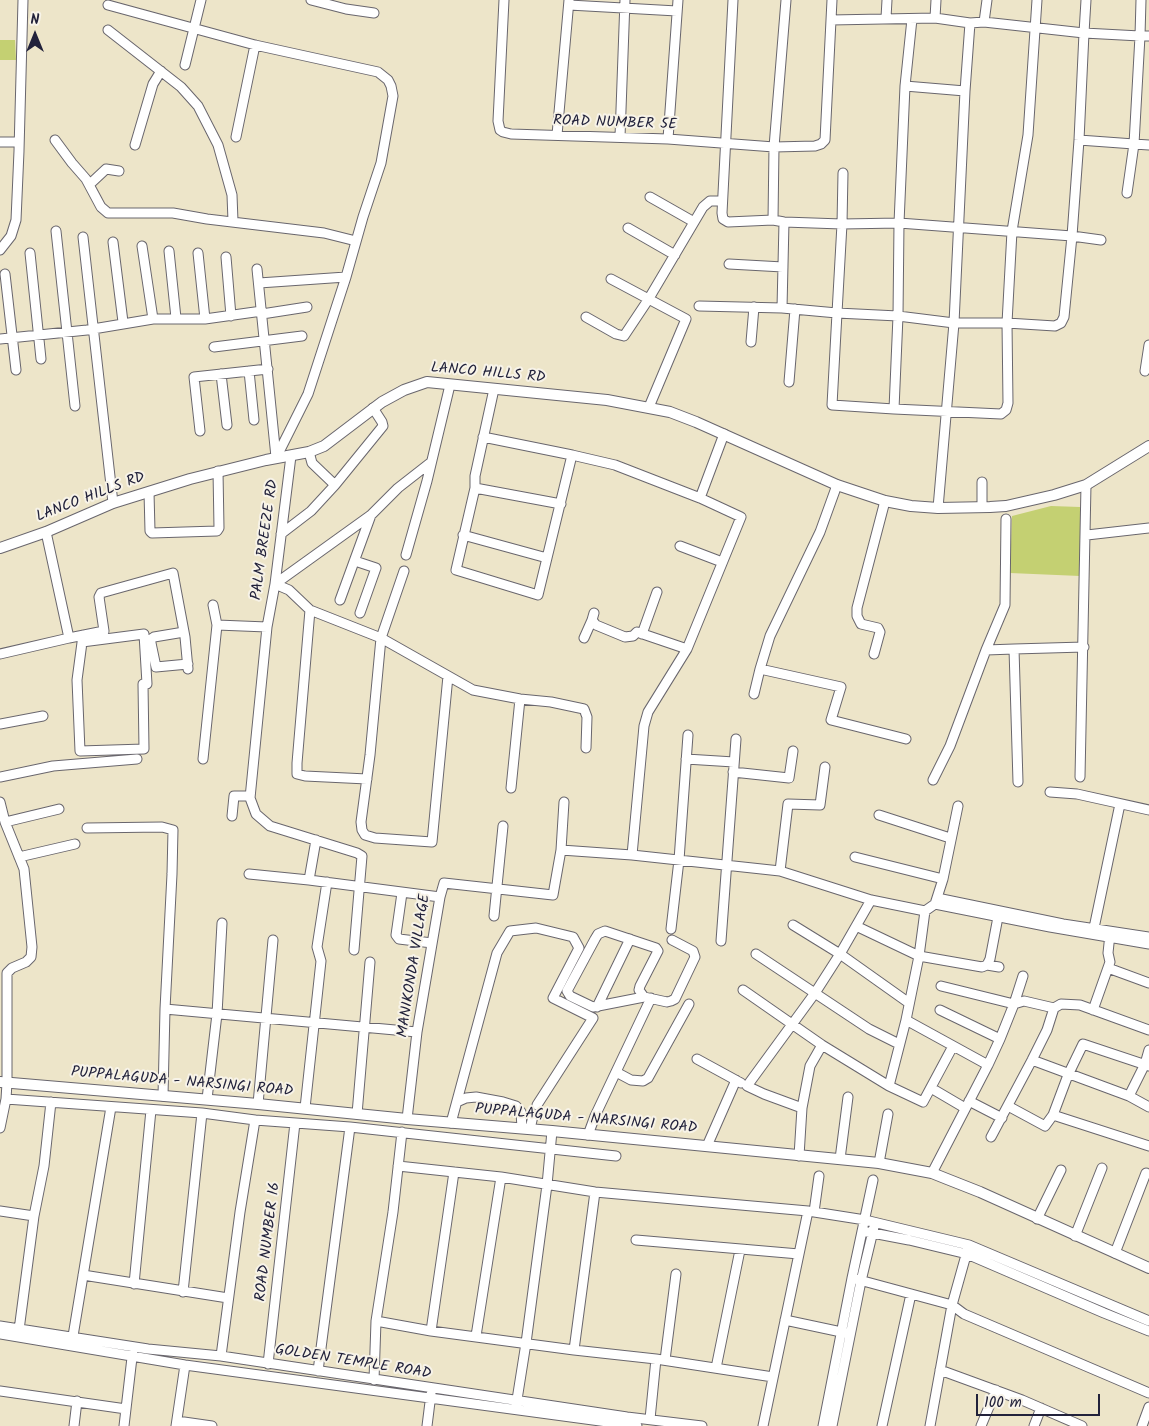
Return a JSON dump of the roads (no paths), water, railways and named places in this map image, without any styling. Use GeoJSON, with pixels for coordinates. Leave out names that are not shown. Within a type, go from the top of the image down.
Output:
{"type":"FeatureCollection","features":[{"type":"Feature","properties":{"kind":"street"},"geometry":{"type":"LineString","coordinates":[[0,250],[11,236],[16,220],[23,0]]}},
{"type":"Feature","properties":{"kind":"street"},"geometry":{"type":"LineString","coordinates":[[185,65],[201,0]]}},
{"type":"Feature","properties":{"kind":"street"},"geometry":{"type":"LineString","coordinates":[[311,0],[346,9],[370,12]]}},
{"type":"Feature","properties":{"kind":"street","name":"ROAD NUMBER 5E"},"geometry":{"type":"LineString","coordinates":[[504,0],[498,121],[500,130],[511,134],[668,139],[774,147],[815,146],[821,144],[825,140],[831,20]]}},
{"type":"Feature","properties":{"kind":"street"},"geometry":{"type":"LineString","coordinates":[[668,139],[678,0]]}},
{"type":"Feature","properties":{"kind":"street"},"geometry":{"type":"LineString","coordinates":[[733,0],[722,201],[723,219],[728,222],[773,220],[842,224],[899,223],[1072,236],[1101,240]]}},
{"type":"Feature","properties":{"kind":"street"},"geometry":{"type":"LineString","coordinates":[[773,220],[774,147],[786,0]]}},
{"type":"Feature","properties":{"kind":"street"},"geometry":{"type":"LineString","coordinates":[[832,0],[831,20],[935,18],[970,23],[984,22],[1145,36]]}},
{"type":"Feature","properties":{"kind":"street"},"geometry":{"type":"LineString","coordinates":[[886,18],[887,0]]}},
{"type":"Feature","properties":{"kind":"street"},"geometry":{"type":"LineString","coordinates":[[935,18],[936,0]]}},
{"type":"Feature","properties":{"kind":"street"},"geometry":{"type":"LineString","coordinates":[[984,22],[987,0]]}},
{"type":"Feature","properties":{"kind":"street"},"geometry":{"type":"LineString","coordinates":[[843,174],[832,405],[894,410],[1002,414],[1006,410],[1008,403],[1006,323],[1012,231],[1028,135],[1037,0]]}},
{"type":"Feature","properties":{"kind":"street"},"geometry":{"type":"LineString","coordinates":[[699,306],[782,308],[898,316],[954,323],[1006,323],[1051,327],[1061,323],[1064,317],[1072,236],[1086,0]]}},
{"type":"Feature","properties":{"kind":"street"},"geometry":{"type":"LineString","coordinates":[[1127,193],[1145,36],[1141,0]]}},
{"type":"Feature","properties":{"kind":"street"},"geometry":{"type":"LineString","coordinates":[[557,135],[569,2],[624,4],[678,11]]}},
{"type":"Feature","properties":{"kind":"street"},"geometry":{"type":"LineString","coordinates":[[620,137],[624,4]]}},
{"type":"Feature","properties":{"kind":"street"},"geometry":{"type":"LineString","coordinates":[[108,5],[255,45],[378,72],[388,80],[393,96],[381,163],[308,394],[276,458]]}},
{"type":"Feature","properties":{"kind":"street"},"geometry":{"type":"LineString","coordinates":[[894,410],[905,86],[912,19]]}},
{"type":"Feature","properties":{"kind":"street"},"geometry":{"type":"LineString","coordinates":[[938,508],[954,323],[970,23]]}},
{"type":"Feature","properties":{"kind":"street"},"geometry":{"type":"LineString","coordinates":[[108,30],[181,87],[198,106],[218,145],[232,195],[233,221]]}},
{"type":"Feature","properties":{"kind":"street"},"geometry":{"type":"LineString","coordinates":[[236,137],[255,45]]}},
{"type":"Feature","properties":{"kind":"street"},"geometry":{"type":"LineString","coordinates":[[135,145],[153,84],[161,71]]}},
{"type":"Feature","properties":{"kind":"street"},"geometry":{"type":"LineString","coordinates":[[905,86],[965,91]]}},
{"type":"Feature","properties":{"kind":"street"},"geometry":{"type":"LineString","coordinates":[[54,140],[90,184],[101,207],[108,213],[173,213],[324,233],[356,241]]}},
{"type":"Feature","properties":{"kind":"street"},"geometry":{"type":"LineString","coordinates":[[1079,140],[1149,145]]}},
{"type":"Feature","properties":{"kind":"street"},"geometry":{"type":"LineString","coordinates":[[0,142],[19,142]]}},
{"type":"Feature","properties":{"kind":"street"},"geometry":{"type":"LineString","coordinates":[[90,184],[106,169],[119,171]]}},
{"type":"Feature","properties":{"kind":"street"},"geometry":{"type":"LineString","coordinates":[[650,197],[694,222]]}},
{"type":"Feature","properties":{"kind":"street"},"geometry":{"type":"LineString","coordinates":[[586,317],[616,334],[624,336],[706,204],[710,201],[722,201]]}},
{"type":"Feature","properties":{"kind":"street"},"geometry":{"type":"LineString","coordinates":[[782,308],[784,222]]}},
{"type":"Feature","properties":{"kind":"street"},"geometry":{"type":"LineString","coordinates":[[628,228],[675,255]]}},
{"type":"Feature","properties":{"kind":"street"},"geometry":{"type":"LineString","coordinates":[[56,231],[75,406]]}},
{"type":"Feature","properties":{"kind":"street"},"geometry":{"type":"LineString","coordinates":[[82,237],[113,503]]}},
{"type":"Feature","properties":{"kind":"street"},"geometry":{"type":"LineString","coordinates":[[113,242],[123,322]]}},
{"type":"Feature","properties":{"kind":"street"},"geometry":{"type":"LineString","coordinates":[[142,246],[152,319]]}},
{"type":"Feature","properties":{"kind":"street"},"geometry":{"type":"LineString","coordinates":[[169,251],[176,318]]}},
{"type":"Feature","properties":{"kind":"street"},"geometry":{"type":"LineString","coordinates":[[30,253],[42,359]]}},
{"type":"Feature","properties":{"kind":"street"},"geometry":{"type":"LineString","coordinates":[[198,253],[205,319]]}},
{"type":"Feature","properties":{"kind":"street"},"geometry":{"type":"LineString","coordinates":[[226,257],[232,316]]}},
{"type":"Feature","properties":{"kind":"street"},"geometry":{"type":"LineString","coordinates":[[728,264],[783,268]]}},
{"type":"Feature","properties":{"kind":"street"},"geometry":{"type":"LineString","coordinates":[[258,269],[276,458]]}},
{"type":"Feature","properties":{"kind":"street"},"geometry":{"type":"LineString","coordinates":[[6,274],[16,370]]}},
{"type":"Feature","properties":{"kind":"street"},"geometry":{"type":"LineString","coordinates":[[259,283],[346,277]]}},
{"type":"Feature","properties":{"kind":"street"},"geometry":{"type":"LineString","coordinates":[[611,279],[686,319],[649,407]]}},
{"type":"Feature","properties":{"kind":"street"},"geometry":{"type":"LineString","coordinates":[[0,339],[67,332],[123,322],[176,318],[205,319],[307,307]]}},
{"type":"Feature","properties":{"kind":"street"},"geometry":{"type":"LineString","coordinates":[[751,342],[754,307]]}},
{"type":"Feature","properties":{"kind":"street"},"geometry":{"type":"LineString","coordinates":[[789,382],[795,309]]}},
{"type":"Feature","properties":{"kind":"street"},"geometry":{"type":"LineString","coordinates":[[214,347],[302,336]]}},
{"type":"Feature","properties":{"kind":"street"},"geometry":{"type":"LineString","coordinates":[[1145,371],[1149,345]]}},
{"type":"Feature","properties":{"kind":"street"},"geometry":{"type":"LineString","coordinates":[[200,431],[194,377],[268,369]]}},
{"type":"Feature","properties":{"kind":"street"},"geometry":{"type":"LineString","coordinates":[[249,371],[254,420]]}},
{"type":"Feature","properties":{"kind":"street"},"geometry":{"type":"LineString","coordinates":[[221,374],[227,425]]}},
{"type":"Feature","properties":{"kind":"street","name":"LANCO HILLS RD"},"geometry":{"type":"LineString","coordinates":[[0,548],[46,532],[113,503],[218,471],[309,452],[324,446],[373,408],[404,390],[427,382],[608,400],[649,407],[688,418],[837,485],[885,501],[911,506],[938,508],[1006,506],[1054,495],[1082,487],[1149,446]]}},
{"type":"Feature","properties":{"kind":"street"},"geometry":{"type":"LineString","coordinates":[[406,555],[427,482],[450,385]]}},
{"type":"Feature","properties":{"kind":"street"},"geometry":{"type":"LineString","coordinates":[[494,389],[475,476],[475,488],[456,570],[538,595],[572,455]]}},
{"type":"Feature","properties":{"kind":"street"},"geometry":{"type":"LineString","coordinates":[[281,534],[311,511],[335,485],[383,426],[373,408]]}},
{"type":"Feature","properties":{"kind":"street"},"geometry":{"type":"LineString","coordinates":[[700,498],[724,434]]}},
{"type":"Feature","properties":{"kind":"street"},"geometry":{"type":"LineString","coordinates":[[483,437],[615,465],[700,498],[741,517],[686,649],[648,712],[644,726],[632,855]]}},
{"type":"Feature","properties":{"kind":"street"},"geometry":{"type":"LineString","coordinates":[[309,452],[312,464],[335,485]]}},
{"type":"Feature","properties":{"kind":"street","name":"PALM BREEZE RD"},"geometry":{"type":"LineString","coordinates":[[250,796],[266,627],[275,584],[291,456]]}},
{"type":"Feature","properties":{"kind":"street"},"geometry":{"type":"LineString","coordinates":[[275,584],[371,515],[398,488],[430,463]]}},
{"type":"Feature","properties":{"kind":"street"},"geometry":{"type":"LineString","coordinates":[[149,492],[150,530],[152,533],[217,531],[219,528],[218,471]]}},
{"type":"Feature","properties":{"kind":"street"},"geometry":{"type":"LineString","coordinates":[[982,482],[986,507]]}},
{"type":"Feature","properties":{"kind":"street"},"geometry":{"type":"LineString","coordinates":[[754,694],[770,636],[820,532],[837,485]]}},
{"type":"Feature","properties":{"kind":"street"},"geometry":{"type":"LineString","coordinates":[[1080,777],[1087,535],[1082,487]]}},
{"type":"Feature","properties":{"kind":"street"},"geometry":{"type":"LineString","coordinates":[[475,488],[561,504]]}},
{"type":"Feature","properties":{"kind":"street"},"geometry":{"type":"LineString","coordinates":[[874,654],[880,632],[878,628],[861,624],[857,616],[857,608],[885,501]]}},
{"type":"Feature","properties":{"kind":"street"},"geometry":{"type":"LineString","coordinates":[[340,600],[371,515]]}},
{"type":"Feature","properties":{"kind":"street"},"geometry":{"type":"LineString","coordinates":[[933,780],[950,746],[1005,605],[1006,519]]}},
{"type":"Feature","properties":{"kind":"street"},"geometry":{"type":"LineString","coordinates":[[1087,535],[1149,528]]}},
{"type":"Feature","properties":{"kind":"street"},"geometry":{"type":"LineString","coordinates":[[46,532],[69,638]]}},
{"type":"Feature","properties":{"kind":"street"},"geometry":{"type":"LineString","coordinates":[[463,535],[547,558]]}},
{"type":"Feature","properties":{"kind":"street"},"geometry":{"type":"LineString","coordinates":[[680,546],[722,562]]}},
{"type":"Feature","properties":{"kind":"street"},"geometry":{"type":"LineString","coordinates":[[355,561],[376,568],[360,613]]}},
{"type":"Feature","properties":{"kind":"street"},"geometry":{"type":"LineString","coordinates":[[404,571],[381,638],[361,822],[365,835],[375,838],[432,842],[448,676]]}},
{"type":"Feature","properties":{"kind":"street"},"geometry":{"type":"LineString","coordinates":[[83,638],[104,631],[99,597],[101,592],[173,573],[184,632],[188,666],[156,668],[151,639],[184,632]]}},
{"type":"Feature","properties":{"kind":"street"},"geometry":{"type":"LineString","coordinates":[[275,584],[289,590],[310,610],[381,638],[473,690],[584,709],[588,717],[586,748]]}},
{"type":"Feature","properties":{"kind":"street"},"geometry":{"type":"LineString","coordinates":[[642,634],[658,592]]}},
{"type":"Feature","properties":{"kind":"street"},"geometry":{"type":"LineString","coordinates":[[203,759],[217,625],[213,605]]}},
{"type":"Feature","properties":{"kind":"street"},"geometry":{"type":"LineString","coordinates":[[310,610],[297,774],[367,779]]}},
{"type":"Feature","properties":{"kind":"street"},"geometry":{"type":"LineString","coordinates":[[584,638],[593,616],[596,625],[625,637],[633,636],[637,632],[686,649]]}},
{"type":"Feature","properties":{"kind":"street"},"geometry":{"type":"LineString","coordinates":[[217,625],[266,627]]}},
{"type":"Feature","properties":{"kind":"street"},"geometry":{"type":"LineString","coordinates":[[0,654],[69,638],[144,634],[147,684],[143,684],[144,749],[80,751],[77,680],[83,638]]}},
{"type":"Feature","properties":{"kind":"street"},"geometry":{"type":"LineString","coordinates":[[986,650],[1084,647]]}},
{"type":"Feature","properties":{"kind":"street"},"geometry":{"type":"LineString","coordinates":[[1014,650],[1018,782]]}},
{"type":"Feature","properties":{"kind":"street"},"geometry":{"type":"LineString","coordinates":[[760,669],[841,687],[831,720],[906,739]]}},
{"type":"Feature","properties":{"kind":"street"},"geometry":{"type":"LineString","coordinates":[[511,788],[520,699]]}},
{"type":"Feature","properties":{"kind":"street"},"geometry":{"type":"LineString","coordinates":[[0,724],[43,716]]}},
{"type":"Feature","properties":{"kind":"street"},"geometry":{"type":"LineString","coordinates":[[671,929],[679,860],[688,735]]}},
{"type":"Feature","properties":{"kind":"street"},"geometry":{"type":"LineString","coordinates":[[722,941],[736,739]]}},
{"type":"Feature","properties":{"kind":"street"},"geometry":{"type":"LineString","coordinates":[[733,772],[789,778],[793,751]]}},
{"type":"Feature","properties":{"kind":"street"},"geometry":{"type":"LineString","coordinates":[[0,777],[53,766],[137,759]]}},
{"type":"Feature","properties":{"kind":"street"},"geometry":{"type":"LineString","coordinates":[[686,759],[734,762]]}},
{"type":"Feature","properties":{"kind":"street"},"geometry":{"type":"LineString","coordinates":[[780,871],[788,804],[820,805],[825,767]]}},
{"type":"Feature","properties":{"kind":"street"},"geometry":{"type":"LineString","coordinates":[[1050,792],[1078,794],[1149,810]]}},
{"type":"Feature","properties":{"kind":"street"},"geometry":{"type":"LineString","coordinates":[[232,816],[234,796],[250,796],[252,807],[256,814],[270,826],[357,852],[362,856],[354,950]]}},
{"type":"Feature","properties":{"kind":"street"},"geometry":{"type":"LineString","coordinates":[[0,802],[5,822],[24,869],[32,947],[31,957],[7,973],[3,1083],[6,1099],[0,1128]]}},
{"type":"Feature","properties":{"kind":"street"},"geometry":{"type":"LineString","coordinates":[[564,802],[561,850],[726,864],[780,871],[871,900],[925,911]]}},
{"type":"Feature","properties":{"kind":"street"},"geometry":{"type":"LineString","coordinates":[[1094,928],[1120,804]]}},
{"type":"Feature","properties":{"kind":"street"},"geometry":{"type":"LineString","coordinates":[[889,1086],[906,1020],[919,956],[925,911],[936,901],[943,879],[958,806]]}},
{"type":"Feature","properties":{"kind":"street"},"geometry":{"type":"LineString","coordinates":[[5,822],[59,809]]}},
{"type":"Feature","properties":{"kind":"street"},"geometry":{"type":"LineString","coordinates":[[879,815],[950,838]]}},
{"type":"Feature","properties":{"kind":"street"},"geometry":{"type":"LineString","coordinates":[[494,916],[503,826]]}},
{"type":"Feature","properties":{"kind":"street"},"geometry":{"type":"LineString","coordinates":[[87,828],[162,827],[173,830],[163,1096]]}},
{"type":"Feature","properties":{"kind":"street"},"geometry":{"type":"LineString","coordinates":[[309,880],[316,840]]}},
{"type":"Feature","properties":{"kind":"street"},"geometry":{"type":"LineString","coordinates":[[19,857],[75,844]]}},
{"type":"Feature","properties":{"kind":"street","name":"MANIKONDA VILLAGE"},"geometry":{"type":"LineString","coordinates":[[407,1119],[417,1032],[444,883],[553,895],[561,850]]}},
{"type":"Feature","properties":{"kind":"street"},"geometry":{"type":"LineString","coordinates":[[855,857],[943,879]]}},
{"type":"Feature","properties":{"kind":"street"},"geometry":{"type":"LineString","coordinates":[[249,874],[440,897]]}},
{"type":"Feature","properties":{"kind":"street"},"geometry":{"type":"LineString","coordinates":[[305,1108],[321,961],[317,947],[327,882]]}},
{"type":"Feature","properties":{"kind":"street"},"geometry":{"type":"LineString","coordinates":[[402,893],[396,935],[398,939],[432,943]]}},
{"type":"Feature","properties":{"kind":"street"},"geometry":{"type":"LineString","coordinates":[[748,1086],[815,992],[840,954],[871,900]]}},
{"type":"Feature","properties":{"kind":"street"},"geometry":{"type":"LineString","coordinates":[[936,901],[1094,928],[1149,944]]}},
{"type":"Feature","properties":{"kind":"street"},"geometry":{"type":"LineString","coordinates":[[936,901],[998,917],[1110,934],[1149,937]]}},
{"type":"Feature","properties":{"kind":"street"},"geometry":{"type":"LineString","coordinates":[[987,965],[990,959],[998,917]]}},
{"type":"Feature","properties":{"kind":"street"},"geometry":{"type":"LineString","coordinates":[[207,1099],[216,1014],[222,923]]}},
{"type":"Feature","properties":{"kind":"street"},"geometry":{"type":"LineString","coordinates":[[793,925],[840,954],[909,1003]]}},
{"type":"Feature","properties":{"kind":"street"},"geometry":{"type":"LineString","coordinates":[[856,926],[919,956],[982,967],[987,965],[999,967]]}},
{"type":"Feature","properties":{"kind":"street"},"geometry":{"type":"LineString","coordinates":[[451,1122],[496,953],[510,932],[536,928],[574,937],[579,948],[553,998],[593,1018],[537,1105]]}},
{"type":"Feature","properties":{"kind":"street"},"geometry":{"type":"LineString","coordinates":[[647,998],[639,990],[658,951],[656,948],[605,931],[598,934],[567,991],[567,994],[573,998],[597,1007],[647,998],[667,1002],[675,998],[695,959],[692,952],[672,940]]}},
{"type":"Feature","properties":{"kind":"street"},"geometry":{"type":"LineString","coordinates":[[1093,1010],[1110,962],[1108,953],[1110,934]]}},
{"type":"Feature","properties":{"kind":"street"},"geometry":{"type":"LineString","coordinates":[[597,1007],[630,939]]}},
{"type":"Feature","properties":{"kind":"street"},"geometry":{"type":"LineString","coordinates":[[258,1104],[274,940]]}},
{"type":"Feature","properties":{"kind":"street"},"geometry":{"type":"LineString","coordinates":[[756,954],[869,1029],[899,1044]]}},
{"type":"Feature","properties":{"kind":"street"},"geometry":{"type":"LineString","coordinates":[[357,1114],[370,962]]}},
{"type":"Feature","properties":{"kind":"street"},"geometry":{"type":"LineString","coordinates":[[1108,968],[1149,983]]}},
{"type":"Feature","properties":{"kind":"street"},"geometry":{"type":"LineString","coordinates":[[932,1174],[1000,1039],[1014,1004],[1022,976]]}},
{"type":"Feature","properties":{"kind":"street"},"geometry":{"type":"LineString","coordinates":[[941,986],[1014,1004],[1024,1001],[1054,1008]]}},
{"type":"Feature","properties":{"kind":"street"},"geometry":{"type":"LineString","coordinates":[[743,990],[822,1045],[889,1086],[923,1102],[953,1046]]}},
{"type":"Feature","properties":{"kind":"street"},"geometry":{"type":"LineString","coordinates":[[588,1136],[647,998]]}},
{"type":"Feature","properties":{"kind":"street"},"geometry":{"type":"LineString","coordinates":[[616,1072],[631,1080],[648,1078],[689,1004]]}},
{"type":"Feature","properties":{"kind":"street"},"geometry":{"type":"LineString","coordinates":[[991,1137],[1047,1030],[1054,1008],[1061,1004],[1071,1004],[1149,1030]]}},
{"type":"Feature","properties":{"kind":"street"},"geometry":{"type":"LineString","coordinates":[[165,1009],[417,1032]]}},
{"type":"Feature","properties":{"kind":"street"},"geometry":{"type":"LineString","coordinates":[[940,1010],[1000,1039]]}},
{"type":"Feature","properties":{"kind":"street"},"geometry":{"type":"LineString","coordinates":[[906,1020],[988,1065]]}},
{"type":"Feature","properties":{"kind":"street"},"geometry":{"type":"LineString","coordinates":[[1008,1106],[1045,1126],[1053,1115],[1081,1044],[1147,1065]]}},
{"type":"Feature","properties":{"kind":"street"},"geometry":{"type":"LineString","coordinates":[[799,1156],[802,1108],[810,1066],[822,1045]]}},
{"type":"Feature","properties":{"kind":"street"},"geometry":{"type":"LineString","coordinates":[[1129,1096],[1147,1065],[1149,1050]]}},
{"type":"Feature","properties":{"kind":"street"},"geometry":{"type":"LineString","coordinates":[[697,1059],[764,1094],[802,1108]]}},
{"type":"Feature","properties":{"kind":"street"},"geometry":{"type":"LineString","coordinates":[[1032,1060],[1068,1075],[1129,1096],[1149,1106]]}},
{"type":"Feature","properties":{"kind":"street"},"geometry":{"type":"LineString","coordinates":[[707,1146],[736,1080]]}},
{"type":"Feature","properties":{"kind":"street","name":"PUPPALAGUDA - NARSINGI ROAD"},"geometry":{"type":"LineString","coordinates":[[3,1083],[207,1099],[879,1163],[932,1174],[980,1192],[1149,1268]]}},
{"type":"Feature","properties":{"kind":"street"},"geometry":{"type":"LineString","coordinates":[[930,1088],[1002,1118]]}},
{"type":"Feature","properties":{"kind":"street"},"geometry":{"type":"LineString","coordinates":[[457,1102],[466,1098],[476,1097],[516,1106],[521,1112],[526,1129]]}},
{"type":"Feature","properties":{"kind":"street"},"geometry":{"type":"LineString","coordinates":[[840,1159],[848,1097]]}},
{"type":"Feature","properties":{"kind":"street"},"geometry":{"type":"LineString","coordinates":[[6,1099],[202,1113],[255,1120],[402,1132],[616,1156]]}},
{"type":"Feature","properties":{"kind":"street"},"geometry":{"type":"LineString","coordinates":[[19,1330],[34,1216],[44,1166],[51,1102]]}},
{"type":"Feature","properties":{"kind":"street"},"geometry":{"type":"LineString","coordinates":[[73,1336],[111,1107]]}},
{"type":"Feature","properties":{"kind":"street"},"geometry":{"type":"LineString","coordinates":[[134,1284],[151,1110]]}},
{"type":"Feature","properties":{"kind":"street"},"geometry":{"type":"LineString","coordinates":[[183,1292],[202,1113]]}},
{"type":"Feature","properties":{"kind":"street"},"geometry":{"type":"LineString","coordinates":[[879,1163],[888,1114]]}},
{"type":"Feature","properties":{"kind":"street"},"geometry":{"type":"LineString","coordinates":[[1053,1115],[1149,1146]]}},
{"type":"Feature","properties":{"kind":"street"},"geometry":{"type":"LineString","coordinates":[[526,1129],[533,1116]]}},
{"type":"Feature","properties":{"kind":"street"},"geometry":{"type":"LineString","coordinates":[[221,1356],[240,1212],[255,1120]]}},
{"type":"Feature","properties":{"kind":"street","name":"ROAD NUMBER 16"},"geometry":{"type":"LineString","coordinates":[[268,1364],[294,1150],[295,1123]]}},
{"type":"Feature","properties":{"kind":"street"},"geometry":{"type":"LineString","coordinates":[[318,1371],[350,1127]]}},
{"type":"Feature","properties":{"kind":"street"},"geometry":{"type":"LineString","coordinates":[[516,1410],[547,1185],[552,1131]]}},
{"type":"Feature","properties":{"kind":"street"},"geometry":{"type":"LineString","coordinates":[[374,1380],[376,1321],[402,1132]]}},
{"type":"Feature","properties":{"kind":"street"},"geometry":{"type":"LineString","coordinates":[[398,1166],[501,1177],[595,1192],[811,1211],[876,1222],[968,1250],[1149,1321]]}},
{"type":"Feature","properties":{"kind":"street"},"geometry":{"type":"LineString","coordinates":[[1075,1236],[1102,1168]]}},
{"type":"Feature","properties":{"kind":"street"},"geometry":{"type":"LineString","coordinates":[[1037,1219],[1061,1170]]}},
{"type":"Feature","properties":{"kind":"street"},"geometry":{"type":"LineString","coordinates":[[431,1331],[454,1172]]}},
{"type":"Feature","properties":{"kind":"street"},"geometry":{"type":"LineString","coordinates":[[1115,1253],[1146,1173]]}},
{"type":"Feature","properties":{"kind":"street"},"geometry":{"type":"LineString","coordinates":[[763,1426],[799,1254],[819,1176]]}},
{"type":"Feature","properties":{"kind":"street"},"geometry":{"type":"LineString","coordinates":[[476,1336],[501,1177]]}},
{"type":"Feature","properties":{"kind":"street"},"geometry":{"type":"LineString","coordinates":[[832,1426],[862,1231],[873,1180]]}},
{"type":"Feature","properties":{"kind":"street"},"geometry":{"type":"LineString","coordinates":[[574,1350],[595,1192]]}},
{"type":"Feature","properties":{"kind":"street"},"geometry":{"type":"LineString","coordinates":[[0,1210],[34,1216]]}},
{"type":"Feature","properties":{"kind":"street"},"geometry":{"type":"LineString","coordinates":[[856,1279],[876,1222]]}},
{"type":"Feature","properties":{"kind":"street"},"geometry":{"type":"LineString","coordinates":[[862,1231],[968,1250],[1104,1314],[1149,1331]]}},
{"type":"Feature","properties":{"kind":"street"},"geometry":{"type":"LineString","coordinates":[[636,1240],[799,1254]]}},
{"type":"Feature","properties":{"kind":"street"},"geometry":{"type":"LineString","coordinates":[[716,1368],[740,1250]]}},
{"type":"Feature","properties":{"kind":"street"},"geometry":{"type":"LineString","coordinates":[[930,1426],[952,1305],[968,1250]]}},
{"type":"Feature","properties":{"kind":"street"},"geometry":{"type":"LineString","coordinates":[[638,1421],[660,1360],[676,1274]]}},
{"type":"Feature","properties":{"kind":"street"},"geometry":{"type":"LineString","coordinates":[[83,1275],[228,1298]]}},
{"type":"Feature","properties":{"kind":"street"},"geometry":{"type":"LineString","coordinates":[[856,1279],[952,1305],[964,1314],[1149,1393]]}},
{"type":"Feature","properties":{"kind":"street"},"geometry":{"type":"LineString","coordinates":[[882,1426],[911,1294]]}},
{"type":"Feature","properties":{"kind":"street"},"geometry":{"type":"LineString","coordinates":[[785,1320],[846,1333]]}},
{"type":"Feature","properties":{"kind":"street"},"geometry":{"type":"LineString","coordinates":[[376,1321],[431,1331],[660,1360],[773,1377]]}},
{"type":"Feature","properties":{"kind":"street","name":"GOLDEN TEMPLE ROAD"},"geometry":{"type":"LineString","coordinates":[[0,1326],[73,1336],[185,1365],[516,1410],[576,1422],[638,1421],[702,1426]]}},
{"type":"Feature","properties":{"kind":"street"},"geometry":{"type":"LineString","coordinates":[[823,1426],[846,1333]]}},
{"type":"Feature","properties":{"kind":"street","name":"GOLDEN TEMPLE ROAD"},"geometry":{"type":"LineString","coordinates":[[0,1334],[133,1351],[221,1356],[578,1409],[638,1421]]}},
{"type":"Feature","properties":{"kind":"street"},"geometry":{"type":"LineString","coordinates":[[124,1426],[133,1351]]}},
{"type":"Feature","properties":{"kind":"street"},"geometry":{"type":"LineString","coordinates":[[185,1365],[176,1423],[212,1426]]}},
{"type":"Feature","properties":{"kind":"street"},"geometry":{"type":"LineString","coordinates":[[940,1370],[996,1390],[1082,1426]]}},
{"type":"Feature","properties":{"kind":"street"},"geometry":{"type":"LineString","coordinates":[[427,1426],[432,1388]]}},
{"type":"Feature","properties":{"kind":"street"},"geometry":{"type":"LineString","coordinates":[[981,1426],[996,1390]]}},
{"type":"Feature","properties":{"kind":"street"},"geometry":{"type":"LineString","coordinates":[[0,1391],[126,1409]]}},
{"type":"Feature","properties":{"kind":"street"},"geometry":{"type":"LineString","coordinates":[[74,1426],[77,1401]]}},
{"type":"Feature","properties":{"kind":"street"},"geometry":{"type":"LineString","coordinates":[[1142,1426],[1149,1407]]}},
{"type":"Feature","properties":{"kind":"street"},"geometry":{"type":"LineString","coordinates":[[1034,1426],[1041,1408]]}},
{"type":"Feature","properties":{"kind":"street"},"geometry":{"type":"LineString","coordinates":[[576,1422],[578,1409]]}}]}
